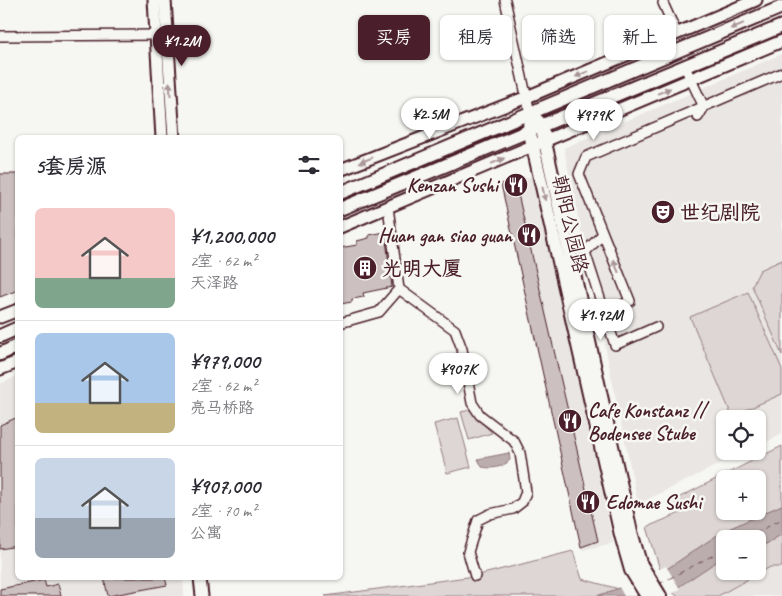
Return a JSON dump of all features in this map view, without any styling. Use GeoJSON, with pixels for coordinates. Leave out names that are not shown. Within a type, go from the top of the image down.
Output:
{"type":"FeatureCollection","features":[{"type":"Feature","properties":{"kind":"main road"},"geometry":{"type":"LineString","coordinates":[[343,192],[782,7]]}},
{"type":"Feature","properties":{"kind":"main road"},"geometry":{"type":"LineString","coordinates":[[343,208],[782,26]]}},
{"type":"Feature","properties":{"kind":"main road"},"geometry":{"type":"LineString","coordinates":[[530,113],[535,127]]}},
{"type":"Feature","properties":{"kind":"main road","name":"朝阳公园路"},"geometry":{"type":"LineString","coordinates":[[535,127],[635,566],[647,596]]}},
{"type":"Feature","properties":{"kind":"main road","name":"朝阳公园路"},"geometry":{"type":"LineString","coordinates":[[539,144],[569,258],[630,532],[635,566],[660,596]]}},
{"type":"Feature","properties":{"kind":"main road"},"geometry":{"type":"LineString","coordinates":[[0,336],[15,329]]}},
{"type":"Feature","properties":{"kind":"main road"},"geometry":{"type":"LineString","coordinates":[[0,354],[15,347]]}},
{"type":"Feature","properties":{"kind":"street"},"geometry":{"type":"LineString","coordinates":[[154,0],[161,35],[174,135]]}},
{"type":"Feature","properties":{"kind":"street"},"geometry":{"type":"LineString","coordinates":[[162,135],[161,35],[164,0]]}},
{"type":"Feature","properties":{"kind":"street"},"geometry":{"type":"LineString","coordinates":[[504,0],[530,113]]}},
{"type":"Feature","properties":{"kind":"street"},"geometry":{"type":"LineString","coordinates":[[343,169],[527,97],[756,0]]}},
{"type":"Feature","properties":{"kind":"street"},"geometry":{"type":"LineString","coordinates":[[663,3],[677,34]]}},
{"type":"Feature","properties":{"kind":"street"},"geometry":{"type":"LineString","coordinates":[[0,36],[161,35]]}},
{"type":"Feature","properties":{"kind":"street"},"geometry":{"type":"LineString","coordinates":[[343,226],[782,41]]}},
{"type":"Feature","properties":{"kind":"street"},"geometry":{"type":"LineString","coordinates":[[685,67],[704,107]]}},
{"type":"Feature","properties":{"kind":"street"},"geometry":{"type":"LineString","coordinates":[[605,314],[630,301],[579,174],[586,157],[782,73]]}},
{"type":"Feature","properties":{"kind":"street"},"geometry":{"type":"LineString","coordinates":[[698,117],[704,107]]}},
{"type":"Feature","properties":{"kind":"street"},"geometry":{"type":"LineString","coordinates":[[388,207],[399,289],[455,330],[462,349],[472,403],[480,415],[514,441],[520,452],[526,492],[522,502],[513,509],[490,514],[478,520],[468,552],[475,576]]}},
{"type":"Feature","properties":{"kind":"street"},"geometry":{"type":"LineString","coordinates":[[569,258],[585,252],[603,234]]}},
{"type":"Feature","properties":{"kind":"street"},"geometry":{"type":"LineString","coordinates":[[585,252],[615,345],[656,327]]}},
{"type":"Feature","properties":{"kind":"street"},"geometry":{"type":"LineString","coordinates":[[343,322],[380,312],[399,289]]}},
{"type":"Feature","properties":{"kind":"street"},"geometry":{"type":"LineString","coordinates":[[0,317],[15,311]]}},
{"type":"Feature","properties":{"kind":"street"},"geometry":{"type":"LineString","coordinates":[[0,369],[15,363]]}},
{"type":"Feature","properties":{"kind":"street"},"geometry":{"type":"LineString","coordinates":[[200,580],[202,596]]}},
{"type":"Feature","properties":{"kind":"shaded area"},"geometry":{"type":"Polygon","coordinates":[[[782,54],[782,434],[766,442],[766,410],[716,410],[716,460],[728,460],[638,504],[564,148],[782,54]]]}},
{"type":"Feature","properties":{"kind":"shaded area"},"geometry":{"type":"Polygon","coordinates":[[[534,176],[613,543],[582,550],[501,182],[534,176]]]}},
{"type":"Feature","properties":{"kind":"shaded area"},"geometry":{"type":"Polygon","coordinates":[[[782,260],[782,355],[752,286],[760,270],[782,260]]]}},
{"type":"Feature","properties":{"kind":"shaded area"},"geometry":{"type":"Polygon","coordinates":[[[748,292],[782,369],[782,394],[746,410],[729,410],[690,317],[748,292]]]}},
{"type":"Feature","properties":{"kind":"shaded area"},"geometry":{"type":"Polygon","coordinates":[[[15,377],[15,580],[183,580],[184,596],[0,596],[0,384],[15,377]]]}},
{"type":"Feature","properties":{"kind":"shaded area"},"geometry":{"type":"Polygon","coordinates":[[[470,410],[492,433],[469,440],[461,412],[470,410]]]}},
{"type":"Feature","properties":{"kind":"shaded area"},"geometry":{"type":"Polygon","coordinates":[[[458,418],[471,467],[447,473],[434,424],[458,418]]]}},
{"type":"Feature","properties":{"kind":"shaded area"},"geometry":{"type":"Polygon","coordinates":[[[782,446],[782,505],[766,512],[766,470],[734,470],[754,460],[766,460],[766,454],[782,446]]]}},
{"type":"Feature","properties":{"kind":"shaded area"},"geometry":{"type":"Polygon","coordinates":[[[509,453],[510,460],[504,465],[497,467],[482,467],[478,459],[509,453]]]}},
{"type":"Feature","properties":{"kind":"shaded area"},"geometry":{"type":"Polygon","coordinates":[[[716,479],[716,520],[749,520],[726,530],[716,530],[716,536],[661,573],[647,527],[680,513],[674,500],[716,479]]]}},
{"type":"Feature","properties":{"kind":"shaded area"},"geometry":{"type":"Polygon","coordinates":[[[782,505],[782,534],[766,544],[766,530],[726,530],[749,520],[766,520],[766,512],[782,505]]]}},
{"type":"Feature","properties":{"kind":"shaded area"},"geometry":{"type":"Polygon","coordinates":[[[782,534],[782,567],[770,567],[766,569],[766,544],[782,534]]]}},
{"type":"Feature","properties":{"kind":"shaded area"},"geometry":{"type":"Polygon","coordinates":[[[716,536],[716,562],[665,596],[597,596],[661,573],[716,536]]]}},
{"type":"Feature","properties":{"kind":"shaded area"},"geometry":{"type":"Polygon","coordinates":[[[573,551],[582,579],[619,589],[597,596],[325,596],[475,576],[573,551]]]}},
{"type":"Feature","properties":{"kind":"shaded area"},"geometry":{"type":"Polygon","coordinates":[[[716,562],[716,580],[747,580],[718,596],[677,596],[671,591],[716,562]]]}},
{"type":"Feature","properties":{"kind":"shaded area"},"geometry":{"type":"Polygon","coordinates":[[[770,567],[782,567],[782,596],[718,596],[747,580],[766,580],[766,569],[770,567]]]}},
{"type":"Feature","properties":{"kind":"pier"},"geometry":{"type":"Polygon","coordinates":[[[666,566],[680,589],[669,596],[624,596],[619,587],[666,566]]]}},
{"type":"Feature","properties":{"kind":"building"},"geometry":{"type":"Polygon","coordinates":[[[0,174],[15,174],[15,291],[0,297],[0,174]]]}},
{"type":"Feature","properties":{"kind":"building"},"geometry":{"type":"Polygon","coordinates":[[[515,181],[598,541],[581,547],[501,184],[515,181]]]}},
{"type":"Feature","properties":{"kind":"building","name":"光明大厦"},"geometry":{"type":"Polygon","coordinates":[[[385,232],[392,287],[363,293],[364,297],[352,299],[352,302],[343,304],[343,247],[357,245],[357,241],[369,238],[369,235],[385,232]]]}},
{"type":"Feature","properties":{"kind":"building"},"geometry":{"type":"Polygon","coordinates":[[[15,418],[15,546],[0,549],[0,425],[15,418]]]}},
{"type":"Feature","properties":{"kind":"building"},"geometry":{"type":"Polygon","coordinates":[[[44,580],[46,587],[58,584],[61,596],[0,596],[0,589],[44,580]]]}},
{"type":"Feature","properties":{"kind":"building"},"geometry":{"type":"Polygon","coordinates":[[[104,580],[166,580],[167,585],[108,596],[104,580]]]}},
{"type":"Feature","properties":{"kind":"ferry route"},"geometry":{"type":"LineString","coordinates":[[762,530],[782,519]]}},
{"type":"Feature","properties":{"kind":"ferry route"},"geometry":{"type":"LineString","coordinates":[[659,584],[716,554]]}},
{"type":"Feature","properties":{"kind":"ferry route"},"geometry":{"type":"LineString","coordinates":[[636,596],[640,594]]}},
{"type":"Feature","properties":{"kind":"place","name":"Kenzan Sushi"},"geometry":{"type":"Point","coordinates":[516,185]}},
{"type":"Feature","properties":{"kind":"place","name":"世纪剧院"},"geometry":{"type":"Point","coordinates":[663,212]}},
{"type":"Feature","properties":{"kind":"place","name":"Huan gan siao guan"},"geometry":{"type":"Point","coordinates":[529,235]}},
{"type":"Feature","properties":{"kind":"place","name":"光明大厦"},"geometry":{"type":"Point","coordinates":[365,268]}},
{"type":"Feature","properties":{"kind":"place","name":"Cafe Konstanz // Bodensee Stube"},"geometry":{"type":"Point","coordinates":[570,421]}},
{"type":"Feature","properties":{"kind":"place","name":"Edomae Sushi"},"geometry":{"type":"Point","coordinates":[588,502]}}]}
